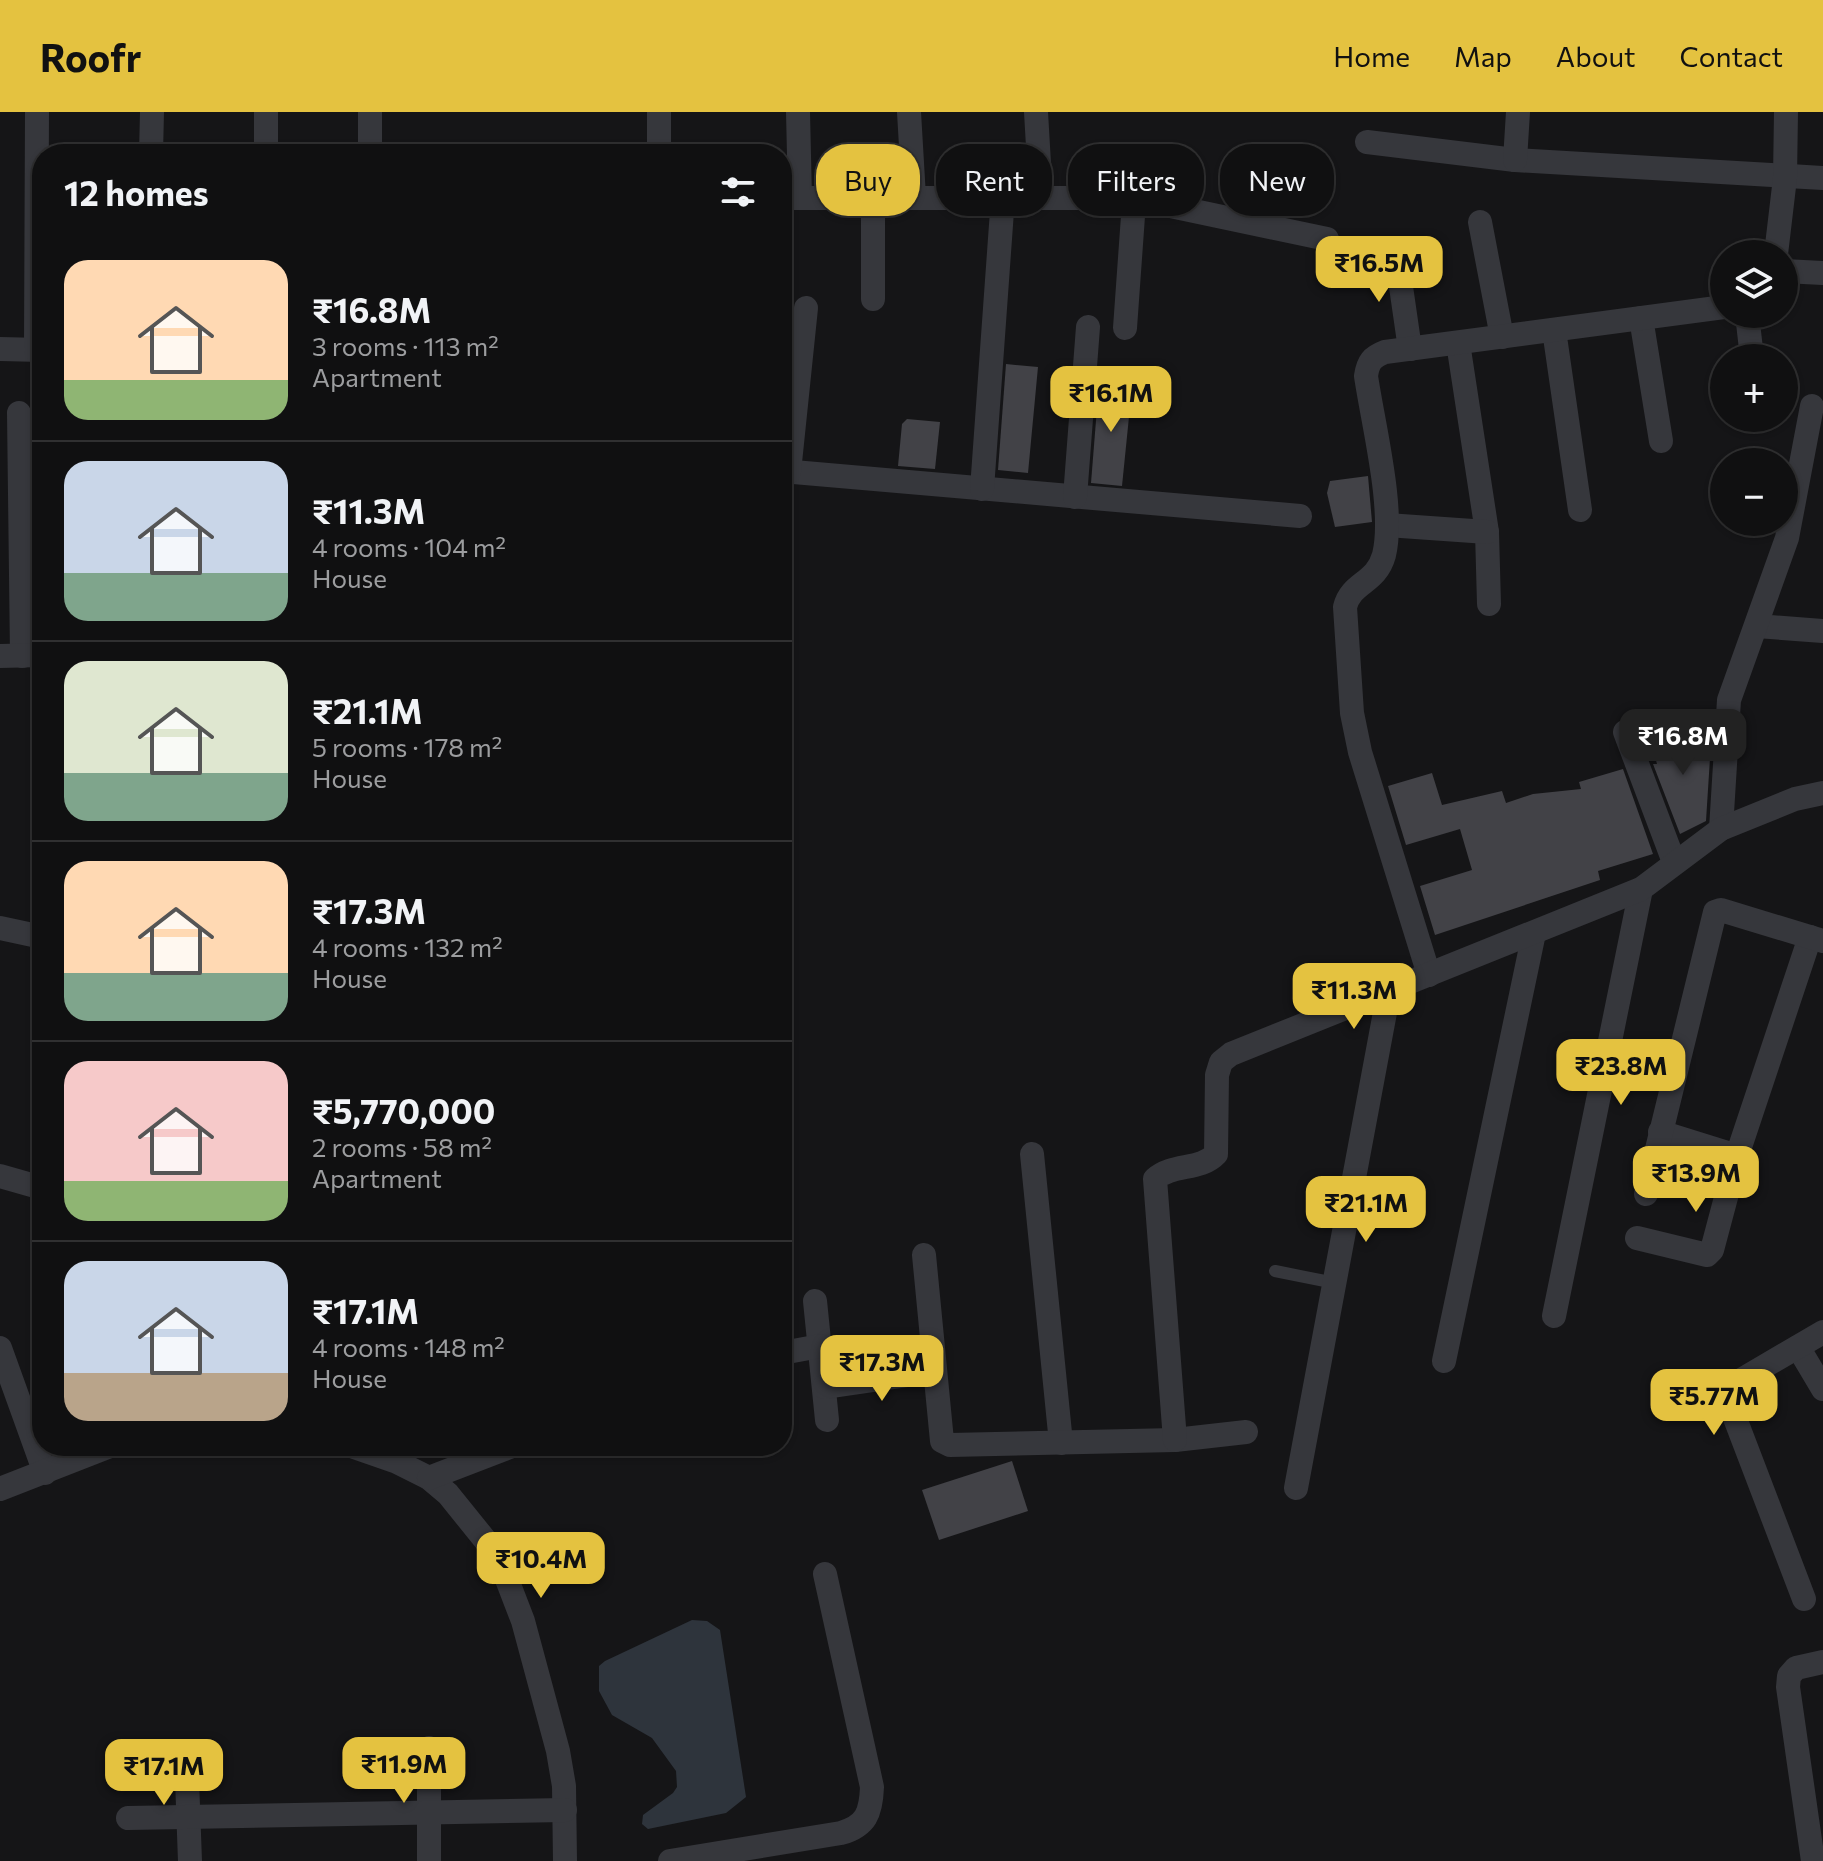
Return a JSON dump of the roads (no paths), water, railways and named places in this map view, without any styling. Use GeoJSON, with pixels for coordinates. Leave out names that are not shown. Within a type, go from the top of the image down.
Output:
{"type":"FeatureCollection","features":[{"type":"Feature","properties":{"kind":"street"},"geometry":{"type":"LineString","coordinates":[[37,112],[37,144]]}},
{"type":"Feature","properties":{"kind":"street"},"geometry":{"type":"LineString","coordinates":[[151,144],[152,112]]}},
{"type":"Feature","properties":{"kind":"street"},"geometry":{"type":"LineString","coordinates":[[266,112],[266,144]]}},
{"type":"Feature","properties":{"kind":"street"},"geometry":{"type":"LineString","coordinates":[[370,112],[370,144]]}},
{"type":"Feature","properties":{"kind":"street"},"geometry":{"type":"LineString","coordinates":[[659,112],[659,144]]}},
{"type":"Feature","properties":{"kind":"street"},"geometry":{"type":"LineString","coordinates":[[792,186],[798,112]]}},
{"type":"Feature","properties":{"kind":"street"},"geometry":{"type":"LineString","coordinates":[[909,112],[911,144]]}},
{"type":"Feature","properties":{"kind":"street"},"geometry":{"type":"LineString","coordinates":[[1036,112],[1038,144]]}},
{"type":"Feature","properties":{"kind":"street"},"geometry":{"type":"LineString","coordinates":[[1515,160],[1518,112]]}},
{"type":"Feature","properties":{"kind":"street"},"geometry":{"type":"LineString","coordinates":[[1778,240],[1785,178],[1786,112]]}},
{"type":"Feature","properties":{"kind":"street"},"geometry":{"type":"LineString","coordinates":[[1367,142],[1515,160],[1823,178]]}},
{"type":"Feature","properties":{"kind":"street"},"geometry":{"type":"LineString","coordinates":[[792,198],[816,198]]}},
{"type":"Feature","properties":{"kind":"street"},"geometry":{"type":"LineString","coordinates":[[1204,215],[1327,239]]}},
{"type":"Feature","properties":{"kind":"street"},"geometry":{"type":"LineString","coordinates":[[873,216],[873,299]]}},
{"type":"Feature","properties":{"kind":"street"},"geometry":{"type":"LineString","coordinates":[[982,489],[1002,216]]}},
{"type":"Feature","properties":{"kind":"street"},"geometry":{"type":"LineString","coordinates":[[1125,328],[1133,216]]}},
{"type":"Feature","properties":{"kind":"street"},"geometry":{"type":"LineString","coordinates":[[1480,222],[1502,337]]}},
{"type":"Feature","properties":{"kind":"street"},"geometry":{"type":"LineString","coordinates":[[1396,252],[1410,349]]}},
{"type":"Feature","properties":{"kind":"street"},"geometry":{"type":"LineString","coordinates":[[1798,272],[1823,273]]}},
{"type":"Feature","properties":{"kind":"street"},"geometry":{"type":"LineString","coordinates":[[792,417],[806,308]]}},
{"type":"Feature","properties":{"kind":"street"},"geometry":{"type":"LineString","coordinates":[[1429,975],[1373,800],[1352,713],[1345,607],[1348,595],[1378,570],[1387,525],[1366,376],[1373,357],[1410,349],[1710,309]]}},
{"type":"Feature","properties":{"kind":"street"},"geometry":{"type":"LineString","coordinates":[[1641,318],[1661,441]]}},
{"type":"Feature","properties":{"kind":"street"},"geometry":{"type":"LineString","coordinates":[[1075,497],[1088,327]]}},
{"type":"Feature","properties":{"kind":"street"},"geometry":{"type":"LineString","coordinates":[[1554,330],[1580,510]]}},
{"type":"Feature","properties":{"kind":"street"},"geometry":{"type":"LineString","coordinates":[[1458,343],[1487,532],[1489,604]]}},
{"type":"Feature","properties":{"kind":"street"},"geometry":{"type":"LineString","coordinates":[[0,349],[32,350]]}},
{"type":"Feature","properties":{"kind":"street"},"geometry":{"type":"LineString","coordinates":[[1721,829],[1725,720],[1787,538],[1812,406]]}},
{"type":"Feature","properties":{"kind":"street"},"geometry":{"type":"LineString","coordinates":[[19,413],[21,656]]}},
{"type":"Feature","properties":{"kind":"street"},"geometry":{"type":"LineString","coordinates":[[792,473],[1300,516]]}},
{"type":"Feature","properties":{"kind":"street"},"geometry":{"type":"LineString","coordinates":[[1387,525],[1487,532]]}},
{"type":"Feature","properties":{"kind":"street"},"geometry":{"type":"LineString","coordinates":[[1757,626],[1823,631]]}},
{"type":"Feature","properties":{"kind":"street"},"geometry":{"type":"LineString","coordinates":[[1625,732],[1674,862]]}},
{"type":"Feature","properties":{"kind":"street"},"geometry":{"type":"LineString","coordinates":[[1175,1440],[1155,1179],[1163,1172],[1208,1162],[1216,1154],[1217,1075],[1221,1062],[1231,1054],[1641,889],[1721,829],[1795,799],[1823,793]]}},
{"type":"Feature","properties":{"kind":"street"},"geometry":{"type":"LineString","coordinates":[[1554,1316],[1641,889]]}},
{"type":"Feature","properties":{"kind":"street"},"geometry":{"type":"LineString","coordinates":[[1637,1238],[1707,1255],[1737,1156],[1816,939],[1721,910],[1715,912],[1646,1194]]}},
{"type":"Feature","properties":{"kind":"street"},"geometry":{"type":"LineString","coordinates":[[0,928],[32,935]]}},
{"type":"Feature","properties":{"kind":"street"},"geometry":{"type":"LineString","coordinates":[[1444,1361],[1534,933]]}},
{"type":"Feature","properties":{"kind":"street"},"geometry":{"type":"LineString","coordinates":[[1296,1488],[1389,991]]}},
{"type":"Feature","properties":{"kind":"street"},"geometry":{"type":"LineString","coordinates":[[1660,1132],[1737,1156]]}},
{"type":"Feature","properties":{"kind":"street"},"geometry":{"type":"LineString","coordinates":[[1032,1154],[1061,1443]]}},
{"type":"Feature","properties":{"kind":"street"},"geometry":{"type":"LineString","coordinates":[[0,1176],[32,1185]]}},
{"type":"Feature","properties":{"kind":"street"},"geometry":{"type":"LineString","coordinates":[[924,1255],[942,1441],[950,1445],[1175,1440],[1246,1432]]}},
{"type":"Feature","properties":{"kind":"street"},"geometry":{"type":"LineString","coordinates":[[815,1301],[827,1420]]}},
{"type":"Feature","properties":{"kind":"street"},"geometry":{"type":"LineString","coordinates":[[1804,1599],[1730,1414],[1728,1400],[1736,1383],[1823,1332]]}},
{"type":"Feature","properties":{"kind":"street"},"geometry":{"type":"LineString","coordinates":[[792,1351],[820,1346]]}},
{"type":"Feature","properties":{"kind":"street"},"geometry":{"type":"LineString","coordinates":[[1798,1347],[1823,1389]]}},
{"type":"Feature","properties":{"kind":"street"},"geometry":{"type":"LineString","coordinates":[[0,1348],[32,1437]]}},
{"type":"Feature","properties":{"kind":"street"},"geometry":{"type":"LineString","coordinates":[[824,1387],[934,1371]]}},
{"type":"Feature","properties":{"kind":"street"},"geometry":{"type":"LineString","coordinates":[[39,1456],[45,1473]]}},
{"type":"Feature","properties":{"kind":"street"},"geometry":{"type":"LineString","coordinates":[[0,1489],[86,1456]]}},
{"type":"Feature","properties":{"kind":"street"},"geometry":{"type":"LineString","coordinates":[[375,1456],[429,1478],[448,1494],[487,1540],[511,1586],[558,1751],[565,1810],[565,1861]]}},
{"type":"Feature","properties":{"kind":"street"},"geometry":{"type":"LineString","coordinates":[[429,1478],[486,1456]]}},
{"type":"Feature","properties":{"kind":"street"},"geometry":{"type":"LineString","coordinates":[[670,1861],[841,1833],[856,1829],[866,1820],[872,1787],[825,1574]]}},
{"type":"Feature","properties":{"kind":"street"},"geometry":{"type":"LineString","coordinates":[[1813,1861],[1813,1795],[1789,1676],[1804,1664],[1823,1662]]}},
{"type":"Feature","properties":{"kind":"street"},"geometry":{"type":"LineString","coordinates":[[429,1748],[429,1861]]}},
{"type":"Feature","properties":{"kind":"street"},"geometry":{"type":"LineString","coordinates":[[186,1752],[190,1861]]}},
{"type":"Feature","properties":{"kind":"street"},"geometry":{"type":"LineString","coordinates":[[128,1818],[565,1810]]}},
{"type":"Feature","properties":{"kind":"lane"},"geometry":{"type":"LineString","coordinates":[[1275,1271],[1335,1283]]}}]}
